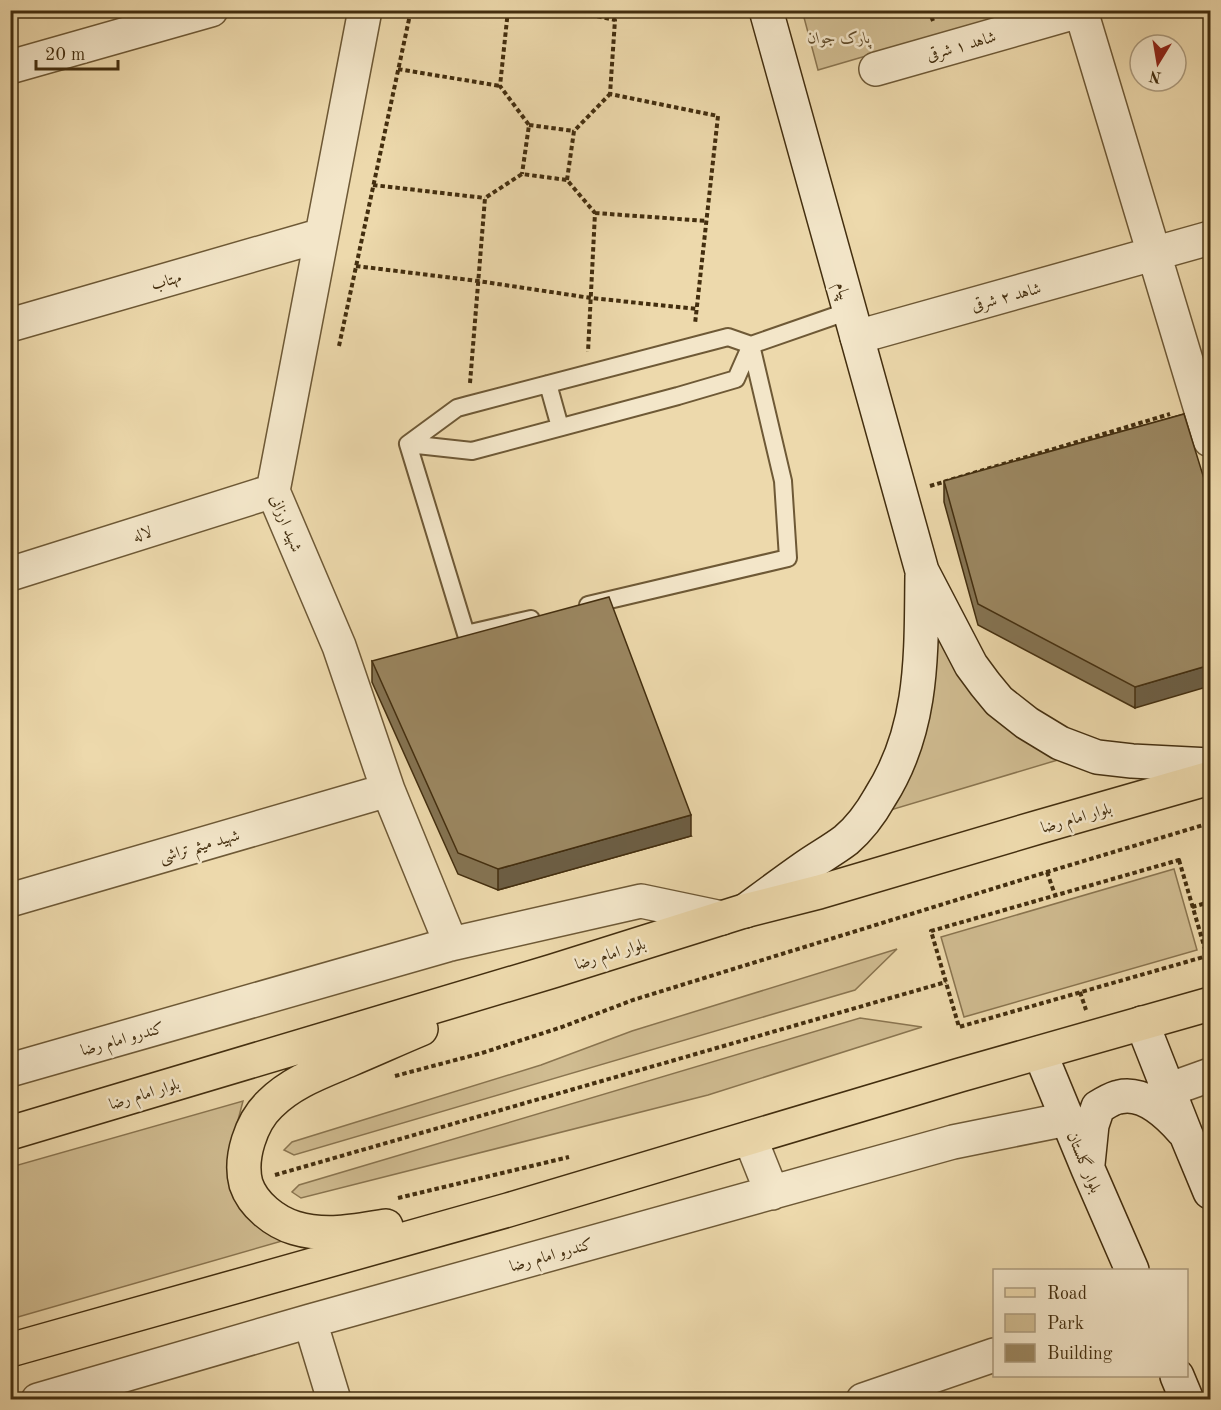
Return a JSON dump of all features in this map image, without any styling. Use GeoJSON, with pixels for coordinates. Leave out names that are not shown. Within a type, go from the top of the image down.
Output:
{"type":"FeatureCollection","features":[{"type":"Feature","properties":{"kind":"main road","name":"بلوار امام رضا"},"geometry":{"type":"LineString","coordinates":[[10,1132],[733,915],[1210,778]]}},
{"type":"Feature","properties":{"kind":"main road"},"geometry":{"type":"LineString","coordinates":[[508,1210],[341,1233],[315,1233],[294,1228],[275,1219],[265,1211],[246,1185],[244,1163],[251,1131],[270,1103],[288,1088],[310,1076],[571,965]]}},
{"type":"Feature","properties":{"kind":"main road"},"geometry":{"type":"LineString","coordinates":[[10,1350],[508,1210],[960,1075],[1210,1004]]}},
{"type":"Feature","properties":{"kind":"street"},"geometry":{"type":"LineString","coordinates":[[10,67],[211,10]]}},
{"type":"Feature","properties":{"kind":"street","name":"شهید ارزانی"},"geometry":{"type":"LineString","coordinates":[[365,10],[273,491],[339,646],[388,790],[451,944]]}},
{"type":"Feature","properties":{"kind":"street","name":"پیام"},"geometry":{"type":"LineString","coordinates":[[766,10],[922,571]]}},
{"type":"Feature","properties":{"kind":"street"},"geometry":{"type":"LineString","coordinates":[[1082,11],[1210,440]]}},
{"type":"Feature","properties":{"kind":"street","name":"شاهد ۱ شرقی"},"geometry":{"type":"LineString","coordinates":[[876,69],[1082,11]]}},
{"type":"Feature","properties":{"kind":"street","name":"مهتاب"},"geometry":{"type":"LineString","coordinates":[[10,325],[322,235]]}},
{"type":"Feature","properties":{"kind":"street","name":"شاهد ۲ شرقی"},"geometry":{"type":"LineString","coordinates":[[853,324],[1154,255],[1210,238]]}},
{"type":"Feature","properties":{"kind":"street","name":"لاله"},"geometry":{"type":"LineString","coordinates":[[10,574],[273,491]]}},
{"type":"Feature","properties":{"kind":"street"},"geometry":{"type":"LineString","coordinates":[[922,571],[971,665],[999,701],[1027,723],[1060,743],[1097,757],[1210,765]]}},
{"type":"Feature","properties":{"kind":"street"},"geometry":{"type":"LineString","coordinates":[[733,915],[847,839],[870,814],[887,787],[902,756],[919,685],[922,571]]}},
{"type":"Feature","properties":{"kind":"street","name":"شهید میثم تراشی"},"geometry":{"type":"LineString","coordinates":[[10,900],[388,790]]}},
{"type":"Feature","properties":{"kind":"street","name":"کندرو امام رضا"},"geometry":{"type":"LineString","coordinates":[[10,1070],[451,944],[640,901],[733,915]]}},
{"type":"Feature","properties":{"kind":"street"},"geometry":{"type":"LineString","coordinates":[[1142,1023],[1210,1192]]}},
{"type":"Feature","properties":{"kind":"street","name":"بلوار گلستان"},"geometry":{"type":"LineString","coordinates":[[1040,1053],[1132,1269]]}},
{"type":"Feature","properties":{"kind":"street"},"geometry":{"type":"LineString","coordinates":[[1168,1090],[1210,1075]]}},
{"type":"Feature","properties":{"kind":"street"},"geometry":{"type":"LineString","coordinates":[[1088,1169],[1092,1125],[1098,1107],[1118,1096],[1137,1097],[1152,1104],[1167,1113],[1185,1132]]}},
{"type":"Feature","properties":{"kind":"street","name":"کندرو امام رضا"},"geometry":{"type":"LineString","coordinates":[[38,1400],[310,1321],[953,1142],[1067,1119]]}},
{"type":"Feature","properties":{"kind":"street"},"geometry":{"type":"LineString","coordinates":[[750,1138],[772,1193]]}},
{"type":"Feature","properties":{"kind":"street"},"geometry":{"type":"LineString","coordinates":[[310,1321],[334,1400]]}},
{"type":"Feature","properties":{"kind":"street"},"geometry":{"type":"LineString","coordinates":[[863,1400],[993,1355]]}},
{"type":"Feature","properties":{"kind":"street"},"geometry":{"type":"LineString","coordinates":[[1177,1377],[1187,1400]]}},
{"type":"Feature","properties":{"kind":"lane"},"geometry":{"type":"LineString","coordinates":[[408,444],[457,408],[468,405],[728,336],[751,345],[853,324]]}},
{"type":"Feature","properties":{"kind":"lane"},"geometry":{"type":"LineString","coordinates":[[408,444],[472,451],[736,379],[751,345]]}},
{"type":"Feature","properties":{"kind":"lane"},"geometry":{"type":"LineString","coordinates":[[570,610],[788,558],[783,481],[751,345]]}},
{"type":"Feature","properties":{"kind":"lane"},"geometry":{"type":"LineString","coordinates":[[548,384],[560,427]]}},
{"type":"Feature","properties":{"kind":"lane"},"geometry":{"type":"LineString","coordinates":[[408,444],[466,634],[547,615]]}},
{"type":"Feature","properties":{"kind":"path"},"geometry":{"type":"LineString","coordinates":[[339,346],[411,10]]}},
{"type":"Feature","properties":{"kind":"path"},"geometry":{"type":"LineString","coordinates":[[500,86],[508,10]]}},
{"type":"Feature","properties":{"kind":"path"},"geometry":{"type":"LineString","coordinates":[[567,180],[574,131],[610,94],[615,20],[568,10]]}},
{"type":"Feature","properties":{"kind":"path"},"geometry":{"type":"LineString","coordinates":[[398,69],[500,86],[530,125],[574,131]]}},
{"type":"Feature","properties":{"kind":"path"},"geometry":{"type":"LineString","coordinates":[[610,94],[718,116],[693,345]]}},
{"type":"Feature","properties":{"kind":"path"},"geometry":{"type":"LineString","coordinates":[[522,174],[530,125]]}},
{"type":"Feature","properties":{"kind":"path"},"geometry":{"type":"LineString","coordinates":[[373,185],[485,198],[522,174],[567,180],[595,213],[587,373]]}},
{"type":"Feature","properties":{"kind":"path"},"geometry":{"type":"LineString","coordinates":[[468,405],[485,198]]}},
{"type":"Feature","properties":{"kind":"path"},"geometry":{"type":"LineString","coordinates":[[595,213],[707,221]]}},
{"type":"Feature","properties":{"kind":"path"},"geometry":{"type":"LineString","coordinates":[[356,266],[591,298],[697,309]]}},
{"type":"Feature","properties":{"kind":"path"},"geometry":{"type":"LineString","coordinates":[[900,494],[1200,405]]}},
{"type":"Feature","properties":{"kind":"path"},"geometry":{"type":"LineString","coordinates":[[392,1076],[494,1049],[562,1027],[633,1000],[1210,823]]}},
{"type":"Feature","properties":{"kind":"path"},"geometry":{"type":"LineString","coordinates":[[1179,860],[1207,956],[959,1027],[931,931],[1055,896],[1179,860]]}},
{"type":"Feature","properties":{"kind":"path"},"geometry":{"type":"LineString","coordinates":[[1047,872],[1055,896]]}},
{"type":"Feature","properties":{"kind":"path"},"geometry":{"type":"LineString","coordinates":[[1192,907],[1210,902]]}},
{"type":"Feature","properties":{"kind":"path"},"geometry":{"type":"LineString","coordinates":[[272,1176],[946,982]]}},
{"type":"Feature","properties":{"kind":"path"},"geometry":{"type":"LineString","coordinates":[[1080,992],[1088,1016]]}},
{"type":"Feature","properties":{"kind":"green space","name":"پارک جوان"},"geometry":{"type":"Polygon","coordinates":[[[802,10],[1020,11],[818,70],[802,10]]]}},
{"type":"Feature","properties":{"kind":"green space"},"geometry":{"type":"Polygon","coordinates":[[[931,610],[1061,759],[884,812],[931,610]]]}},
{"type":"Feature","properties":{"kind":"green space"},"geometry":{"type":"Polygon","coordinates":[[[1174,869],[1197,950],[964,1017],[941,937],[1174,869]]]}},
{"type":"Feature","properties":{"kind":"green space"},"geometry":{"type":"Polygon","coordinates":[[[897,949],[855,990],[294,1155],[284,1150],[292,1142],[541,1065],[632,1031],[897,949]]]}},
{"type":"Feature","properties":{"kind":"green space"},"geometry":{"type":"Polygon","coordinates":[[[860,1018],[922,1027],[708,1095],[301,1198],[292,1192],[299,1185],[860,1018]]]}},
{"type":"Feature","properties":{"kind":"green space"},"geometry":{"type":"Polygon","coordinates":[[[243,1101],[237,1124],[269,1233],[282,1241],[11,1319],[11,1167],[243,1101]]]}},
{"type":"Feature","properties":{"kind":"building"},"geometry":{"type":"Polygon","coordinates":[[[1184,414],[1210,498],[1210,665],[1135,687],[978,604],[944,481],[1184,414]]]}},
{"type":"Feature","properties":{"kind":"building"},"geometry":{"type":"Polygon","coordinates":[[[609,597],[691,815],[498,869],[458,853],[372,661],[609,597]]]}}]}
